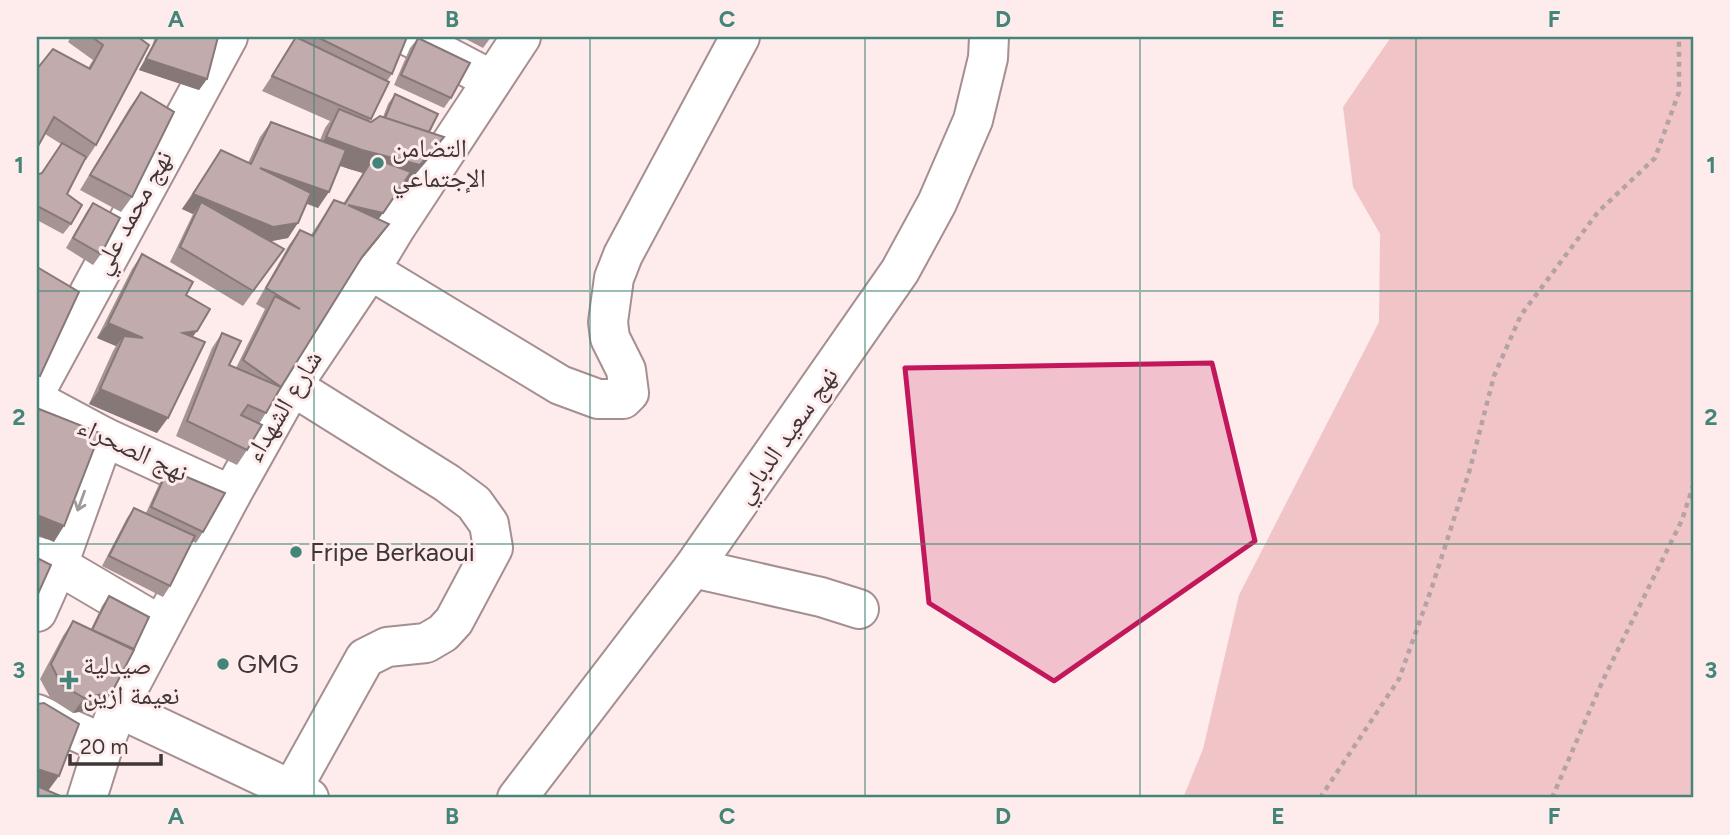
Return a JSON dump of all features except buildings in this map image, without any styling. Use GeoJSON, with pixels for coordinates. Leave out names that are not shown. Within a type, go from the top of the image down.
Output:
{"type":"FeatureCollection","features":[{"type":"Feature","properties":{"kind":"street","name":"نهج محمد علي"},"geometry":{"type":"LineString","coordinates":[[37,388],[71,288],[228,37]]}},
{"type":"Feature","properties":{"kind":"street"},"geometry":{"type":"LineString","coordinates":[[410,37],[492,80]]}},
{"type":"Feature","properties":{"kind":"street","name":"شارع الشهداء"},"geometry":{"type":"LineString","coordinates":[[87,798],[118,708],[160,625],[292,386],[521,37]]}},
{"type":"Feature","properties":{"kind":"street"},"geometry":{"type":"LineString","coordinates":[[370,270],[560,384],[598,398],[623,399],[629,393],[626,370],[610,338],[608,323],[614,278],[623,256],[740,37]]}},
{"type":"Feature","properties":{"kind":"street","name":"نهج سعيد الدبابي"},"geometry":{"type":"LineString","coordinates":[[517,798],[693,568],[900,271],[937,203],[973,120],[988,58],[989,37]]}},
{"type":"Feature","properties":{"kind":"street"},"geometry":{"type":"LineString","coordinates":[[118,708],[301,794],[365,658],[387,647],[426,643],[443,633],[454,621],[493,548],[489,524],[474,503],[447,482],[292,386]]}},
{"type":"Feature","properties":{"kind":"street","name":"نهج الصحراء"},"geometry":{"type":"LineString","coordinates":[[37,401],[104,437],[231,495]]}},
{"type":"Feature","properties":{"kind":"street"},"geometry":{"type":"LineString","coordinates":[[37,612],[48,561],[104,437]]}},
{"type":"Feature","properties":{"kind":"street"},"geometry":{"type":"LineString","coordinates":[[48,561],[160,625]]}},
{"type":"Feature","properties":{"kind":"street"},"geometry":{"type":"LineString","coordinates":[[693,568],[821,597],[859,609]]}},
{"type":"Feature","properties":{"kind":"street"},"geometry":{"type":"LineString","coordinates":[[37,714],[104,744]]}},
{"type":"Feature","properties":{"kind":"path"},"geometry":{"type":"LineString","coordinates":[[1320,798],[1399,679],[1470,469],[1494,376],[1521,315],[1598,212],[1655,158],[1679,92],[1679,37]]}},
{"type":"Feature","properties":{"kind":"path"},"geometry":{"type":"LineString","coordinates":[[1552,798],[1603,680],[1682,520],[1693,486]]}},
{"type":"Feature","properties":{"kind":"highlighted area"},"geometry":{"type":"Polygon","coordinates":[[[1212,363],[1255,541],[1054,681],[929,603],[905,368],[1212,363]]]}},
{"type":"Feature","properties":{"kind":"shaded area"},"geometry":{"type":"Polygon","coordinates":[[[1391,37],[1693,37],[1693,798],[1183,798],[1203,749],[1239,595],[1379,322],[1380,234],[1353,187],[1343,107],[1391,37]]]}},
{"type":"Feature","properties":{"kind":"place","name":"التضامن الإجتماعي"},"geometry":{"type":"Point","coordinates":[378,163]}},
{"type":"Feature","properties":{"kind":"place","name":"Fripe Berkaoui"},"geometry":{"type":"Point","coordinates":[296,552]}},
{"type":"Feature","properties":{"kind":"place","name":"GMG"},"geometry":{"type":"Point","coordinates":[223,664]}},
{"type":"Feature","properties":{"kind":"place","name":"صيدلية نعيمة ازين"},"geometry":{"type":"Point","coordinates":[69,680]}}]}
